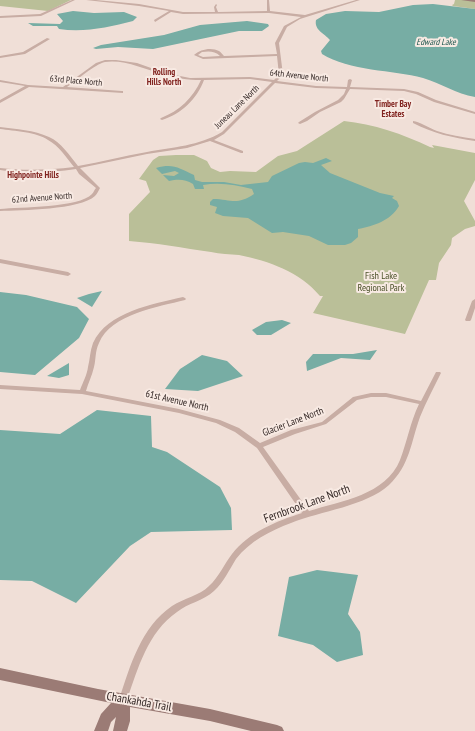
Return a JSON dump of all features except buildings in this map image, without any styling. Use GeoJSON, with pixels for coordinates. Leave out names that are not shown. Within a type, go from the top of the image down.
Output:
{"type":"FeatureCollection","features":[{"type":"Feature","properties":{"kind":"street"},"geometry":{"type":"LineString","coordinates":[[0,17],[44,14],[74,0]]}},
{"type":"Feature","properties":{"kind":"street"},"geometry":{"type":"LineString","coordinates":[[88,0],[134,5],[170,12],[269,12],[304,16]]}},
{"type":"Feature","properties":{"kind":"street"},"geometry":{"type":"LineString","coordinates":[[134,5],[140,0]]}},
{"type":"Feature","properties":{"kind":"street"},"geometry":{"type":"LineString","coordinates":[[268,0],[269,12]]}},
{"type":"Feature","properties":{"kind":"street"},"geometry":{"type":"LineString","coordinates":[[276,82],[282,72],[276,44],[286,26],[304,16],[359,0]]}},
{"type":"Feature","properties":{"kind":"street"},"geometry":{"type":"LineString","coordinates":[[463,0],[475,1]]}},
{"type":"Feature","properties":{"kind":"street"},"geometry":{"type":"LineString","coordinates":[[216,5],[215,7],[217,13]]}},
{"type":"Feature","properties":{"kind":"street"},"geometry":{"type":"LineString","coordinates":[[155,21],[170,12]]}},
{"type":"Feature","properties":{"kind":"street"},"geometry":{"type":"LineString","coordinates":[[0,57],[24,53],[48,39]]}},
{"type":"Feature","properties":{"kind":"street"},"geometry":{"type":"LineString","coordinates":[[223,57],[220,53],[214,51],[199,52],[196,55],[203,58],[278,55]]}},
{"type":"Feature","properties":{"kind":"street","name":"64th Avenue North"},"geometry":{"type":"LineString","coordinates":[[64,88],[97,64],[110,61],[121,61],[137,64],[172,76],[203,79],[240,78],[316,87],[411,91],[435,101],[475,113]]}},
{"type":"Feature","properties":{"kind":"street"},"geometry":{"type":"LineString","coordinates":[[162,119],[171,116],[198,93],[203,79]]}},
{"type":"Feature","properties":{"kind":"street"},"geometry":{"type":"LineString","coordinates":[[300,123],[309,119],[319,110],[344,98],[349,89],[350,80]]}},
{"type":"Feature","properties":{"kind":"street","name":"63rd Place North"},"geometry":{"type":"LineString","coordinates":[[0,81],[28,86],[122,92]]}},
{"type":"Feature","properties":{"kind":"street","name":"Juneau Lane North"},"geometry":{"type":"LineString","coordinates":[[0,168],[32,172],[78,168],[145,153],[188,146],[210,140],[224,133],[276,82]]}},
{"type":"Feature","properties":{"kind":"street"},"geometry":{"type":"LineString","coordinates":[[0,102],[28,86]]}},
{"type":"Feature","properties":{"kind":"street"},"geometry":{"type":"LineString","coordinates":[[414,122],[424,128],[442,134],[475,140]]}},
{"type":"Feature","properties":{"kind":"street"},"geometry":{"type":"LineString","coordinates":[[0,128],[30,132],[49,138],[61,148],[78,168]]}},
{"type":"Feature","properties":{"kind":"street"},"geometry":{"type":"LineString","coordinates":[[210,140],[242,152]]}},
{"type":"Feature","properties":{"kind":"street","name":"62nd Avenue North"},"geometry":{"type":"LineString","coordinates":[[0,210],[76,204],[90,199],[95,196],[98,188],[78,168]]}},
{"type":"Feature","properties":{"kind":"street"},"geometry":{"type":"LineString","coordinates":[[0,261],[68,274]]}},
{"type":"Feature","properties":{"kind":"street"},"geometry":{"type":"LineString","coordinates":[[82,392],[91,371],[93,351],[98,339],[107,329],[116,322],[137,311],[183,299]]}},
{"type":"Feature","properties":{"kind":"street"},"geometry":{"type":"LineString","coordinates":[[468,320],[475,301]]}},
{"type":"Feature","properties":{"kind":"street","name":"Fernbrook Lane North"},"geometry":{"type":"LineString","coordinates":[[123,700],[140,654],[149,636],[159,622],[174,609],[204,594],[214,585],[237,552],[255,537],[272,528],[307,514],[367,495],[384,486],[392,478],[402,465],[411,432],[422,403],[438,373]]}},
{"type":"Feature","properties":{"kind":"street","name":"61st Avenue North"},"geometry":{"type":"LineString","coordinates":[[0,387],[82,392],[179,411],[218,422],[237,430],[259,446],[307,514]]}},
{"type":"Feature","properties":{"kind":"street","name":"Glacier Lane North"},"geometry":{"type":"LineString","coordinates":[[259,446],[292,432],[324,423],[355,398],[371,395],[386,395],[422,403]]}},
{"type":"Feature","properties":{"kind":"street","name":"Chankahda Trail"},"geometry":{"type":"LineString","coordinates":[[0,674],[123,700],[210,715],[277,731]]}},
{"type":"Feature","properties":{"kind":"street"},"geometry":{"type":"LineString","coordinates":[[101,731],[106,718],[123,700]]}},
{"type":"Feature","properties":{"kind":"street"},"geometry":{"type":"LineString","coordinates":[[120,731],[123,721],[123,700]]}},
{"type":"Feature","properties":{"kind":"green space"},"geometry":{"type":"Polygon","coordinates":[[[0,0],[71,0],[48,11],[0,6],[0,0]]]}},
{"type":"Feature","properties":{"kind":"green space"},"geometry":{"type":"Polygon","coordinates":[[[455,0],[475,0],[475,9],[453,6],[452,5],[454,4],[455,0]]]}},
{"type":"Feature","properties":{"kind":"green space","name":"Fish Lake Regional Park"},"geometry":{"type":"Polygon","coordinates":[[[344,121],[366,124],[388,130],[434,148],[432,145],[475,153],[475,180],[464,201],[475,221],[475,226],[465,229],[452,238],[451,245],[439,263],[436,280],[429,280],[405,334],[313,313],[323,296],[320,296],[303,280],[273,264],[239,255],[129,241],[129,214],[150,192],[146,181],[139,179],[153,160],[159,156],[194,155],[207,161],[211,168],[220,172],[256,172],[278,156],[297,151],[344,121]]]}},
{"type":"Feature","properties":{"kind":"water","name":"Edward Lake"},"geometry":{"type":"Polygon","coordinates":[[[433,4],[475,9],[475,97],[468,96],[423,78],[345,64],[322,54],[321,51],[330,40],[318,29],[316,26],[316,20],[326,14],[345,11],[379,12],[413,5],[433,4]]]}},
{"type":"Feature","properties":{"kind":"water"},"geometry":{"type":"Polygon","coordinates":[[[73,11],[94,13],[124,12],[137,17],[133,21],[87,30],[59,29],[57,26],[33,26],[28,23],[60,24],[63,21],[57,14],[73,11]]]}},
{"type":"Feature","properties":{"kind":"water"},"geometry":{"type":"Polygon","coordinates":[[[247,21],[268,24],[269,26],[262,31],[239,31],[153,49],[118,47],[93,48],[101,45],[164,35],[200,25],[247,21]]]}},
{"type":"Feature","properties":{"kind":"water"},"geometry":{"type":"Polygon","coordinates":[[[326,158],[332,161],[321,165],[330,173],[380,193],[394,196],[392,198],[397,201],[399,206],[391,216],[381,222],[358,229],[358,237],[351,243],[345,245],[328,245],[309,236],[283,232],[272,233],[248,218],[223,216],[215,213],[217,207],[210,205],[210,202],[213,199],[234,201],[243,200],[254,194],[252,189],[234,185],[216,184],[203,185],[204,189],[195,189],[193,184],[190,182],[181,180],[169,181],[163,175],[174,176],[179,173],[175,171],[162,174],[156,168],[172,166],[194,175],[195,180],[202,182],[224,182],[241,185],[268,182],[272,176],[299,163],[313,163],[326,158]]]}},
{"type":"Feature","properties":{"kind":"water"},"geometry":{"type":"Polygon","coordinates":[[[102,291],[92,307],[77,298],[89,294],[102,291]]]}},
{"type":"Feature","properties":{"kind":"water"},"geometry":{"type":"Polygon","coordinates":[[[0,292],[26,295],[77,307],[89,319],[79,338],[35,375],[0,372],[0,292]]]}},
{"type":"Feature","properties":{"kind":"water"},"geometry":{"type":"Polygon","coordinates":[[[282,320],[291,323],[271,335],[257,335],[252,330],[266,322],[282,320]]]}},
{"type":"Feature","properties":{"kind":"water"},"geometry":{"type":"Polygon","coordinates":[[[377,350],[370,360],[341,358],[307,371],[306,362],[313,354],[353,354],[377,350]]]}},
{"type":"Feature","properties":{"kind":"water"},"geometry":{"type":"Polygon","coordinates":[[[202,355],[227,361],[243,376],[198,391],[165,389],[180,369],[202,355]]]}},
{"type":"Feature","properties":{"kind":"water"},"geometry":{"type":"Polygon","coordinates":[[[69,363],[69,375],[59,378],[47,376],[69,363]]]}},
{"type":"Feature","properties":{"kind":"water"},"geometry":{"type":"Polygon","coordinates":[[[97,410],[151,416],[152,447],[167,452],[220,487],[231,508],[232,530],[151,532],[130,546],[76,603],[32,581],[0,580],[0,430],[60,434],[97,410]]]}},
{"type":"Feature","properties":{"kind":"water"},"geometry":{"type":"Polygon","coordinates":[[[317,570],[358,575],[348,614],[360,632],[363,655],[337,662],[313,645],[278,636],[289,577],[317,570]]]}},
{"type":"Feature","properties":{"kind":"district","name":"Rolling Hills North"},"geometry":{"type":"Point","coordinates":[164,78]}},
{"type":"Feature","properties":{"kind":"district","name":"Timber Bay Estates"},"geometry":{"type":"Point","coordinates":[393,110]}},
{"type":"Feature","properties":{"kind":"district","name":"Highpointe Hills"},"geometry":{"type":"Point","coordinates":[33,175]}}]}
